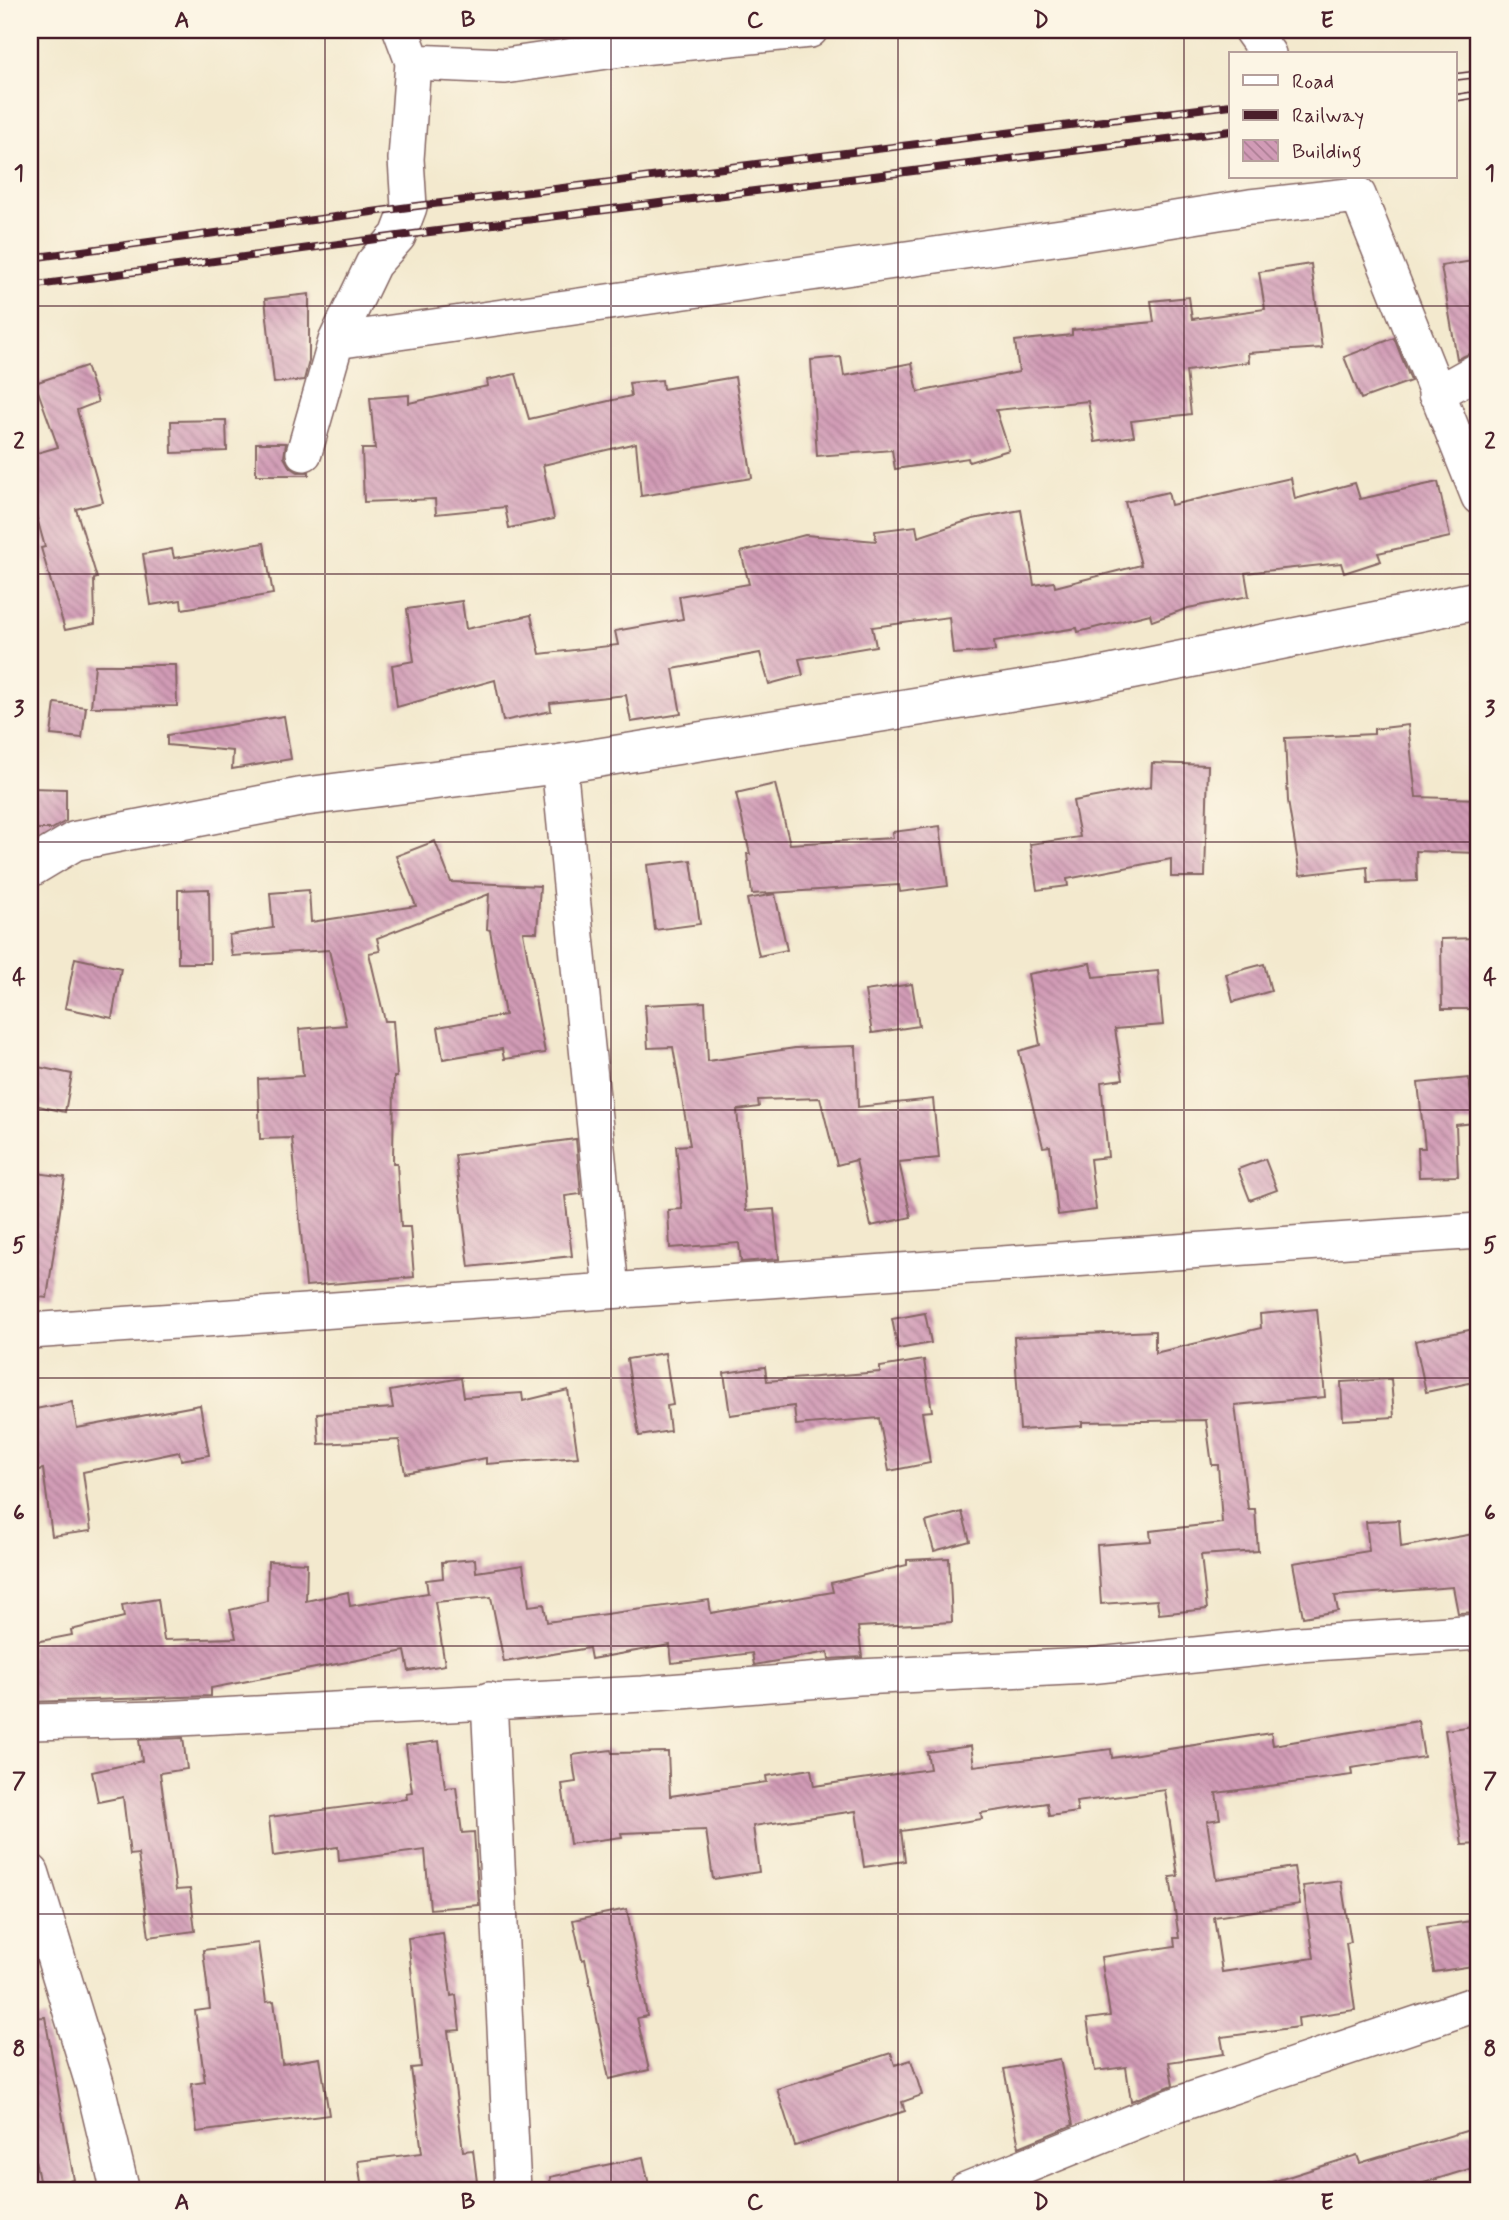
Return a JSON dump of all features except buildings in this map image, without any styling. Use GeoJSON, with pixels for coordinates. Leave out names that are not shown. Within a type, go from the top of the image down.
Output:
{"type":"FeatureCollection","features":[{"type":"Feature","properties":{"kind":"street"},"geometry":{"type":"LineString","coordinates":[[304,453],[336,341],[373,264],[398,236],[409,207],[406,159],[413,62],[401,30]]}},
{"type":"Feature","properties":{"kind":"street"},"geometry":{"type":"LineString","coordinates":[[413,62],[505,66],[621,49],[810,30]]}},
{"type":"Feature","properties":{"kind":"street"},"geometry":{"type":"LineString","coordinates":[[1251,30],[1267,52]]}},
{"type":"Feature","properties":{"kind":"street"},"geometry":{"type":"LineString","coordinates":[[336,341],[1068,236],[1355,186],[1479,497]]}},
{"type":"Feature","properties":{"kind":"street"},"geometry":{"type":"LineString","coordinates":[[1436,394],[1479,370]]}},
{"type":"Feature","properties":{"kind":"street"},"geometry":{"type":"LineString","coordinates":[[30,868],[75,841],[160,823],[302,797],[559,764],[1083,680],[1479,600]]}},
{"type":"Feature","properties":{"kind":"street"},"geometry":{"type":"LineString","coordinates":[[559,764],[611,1290]]}},
{"type":"Feature","properties":{"kind":"street"},"geometry":{"type":"LineString","coordinates":[[30,1331],[1479,1231]]}},
{"type":"Feature","properties":{"kind":"street"},"geometry":{"type":"LineString","coordinates":[[30,1722],[160,1719],[489,1699],[643,1694],[859,1677],[1089,1665],[1299,1644],[1479,1632]]}},
{"type":"Feature","properties":{"kind":"street"},"geometry":{"type":"LineString","coordinates":[[489,1699],[513,2190]]}},
{"type":"Feature","properties":{"kind":"street"},"geometry":{"type":"LineString","coordinates":[[30,1873],[95,2085],[120,2190]]}},
{"type":"Feature","properties":{"kind":"street"},"geometry":{"type":"LineString","coordinates":[[966,2190],[1173,2106],[1479,2003]]}},
{"type":"Feature","properties":{"kind":"railway"},"geometry":{"type":"LineString","coordinates":[[1456,77],[1479,74]]}},
{"type":"Feature","properties":{"kind":"railway"},"geometry":{"type":"LineString","coordinates":[[1456,98],[1479,94]]}},
{"type":"Feature","properties":{"kind":"railway"},"geometry":{"type":"LineString","coordinates":[[30,258],[409,207],[1229,105]]}},
{"type":"Feature","properties":{"kind":"railway"},"geometry":{"type":"LineString","coordinates":[[30,286],[398,236],[1229,131]]}}]}
